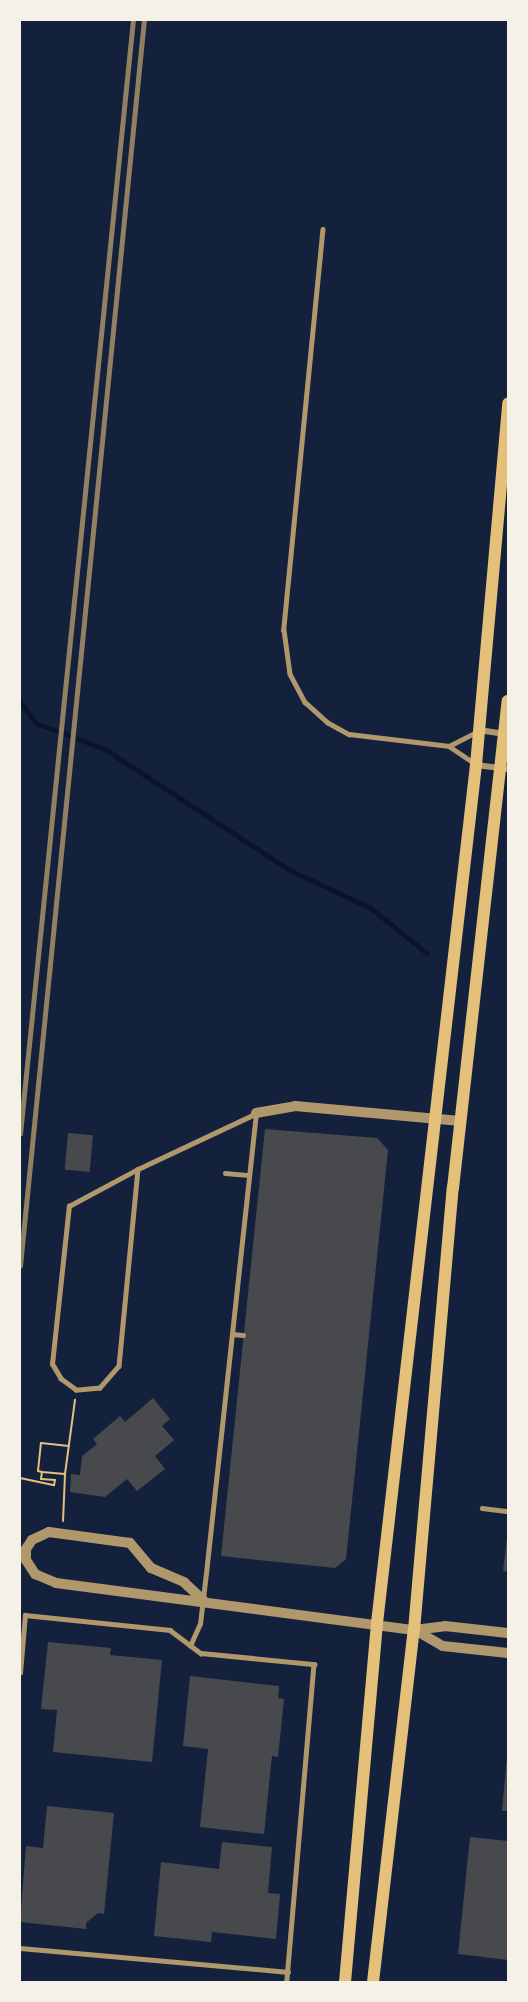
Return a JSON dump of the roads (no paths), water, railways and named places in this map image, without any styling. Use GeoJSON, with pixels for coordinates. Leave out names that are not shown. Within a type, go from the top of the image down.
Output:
{"type":"FeatureCollection","features":[{"type":"Feature","properties":{"kind":"main road"},"geometry":{"type":"LineString","coordinates":[[345,1983],[377,1623],[411,1351],[434,1118],[476,765],[508,404]]}},
{"type":"Feature","properties":{"kind":"main road"},"geometry":{"type":"LineString","coordinates":[[373,1983],[414,1630],[460,1121],[506,769],[508,701]]}},
{"type":"Feature","properties":{"kind":"street"},"geometry":{"type":"LineString","coordinates":[[479,730],[507,735]]}},
{"type":"Feature","properties":{"kind":"street"},"geometry":{"type":"LineString","coordinates":[[476,765],[506,769]]}},
{"type":"Feature","properties":{"kind":"street"},"geometry":{"type":"LineString","coordinates":[[256,1113],[295,1106],[460,1121]]}},
{"type":"Feature","properties":{"kind":"street"},"geometry":{"type":"LineString","coordinates":[[203,1600],[184,1582],[151,1568],[129,1543],[63,1533],[39,1536],[26,1549],[31,1569],[41,1578],[56,1583],[203,1600],[414,1630],[445,1626],[508,1633]]}},
{"type":"Feature","properties":{"kind":"street"},"geometry":{"type":"LineString","coordinates":[[414,1630],[443,1646],[508,1653]]}},
{"type":"Feature","properties":{"kind":"lane"},"geometry":{"type":"LineString","coordinates":[[323,229],[284,630],[290,674],[305,702],[327,722],[349,734],[449,746],[476,765]]}},
{"type":"Feature","properties":{"kind":"lane"},"geometry":{"type":"LineString","coordinates":[[449,746],[479,730]]}},
{"type":"Feature","properties":{"kind":"lane"},"geometry":{"type":"LineString","coordinates":[[138,1169],[119,1366],[100,1388],[76,1390],[61,1378],[52,1364],[69,1206],[138,1169],[256,1113]]}},
{"type":"Feature","properties":{"kind":"lane"},"geometry":{"type":"LineString","coordinates":[[190,1646],[200,1624],[203,1600],[256,1113]]}},
{"type":"Feature","properties":{"kind":"lane"},"geometry":{"type":"LineString","coordinates":[[225,1173],[249,1175]]}},
{"type":"Feature","properties":{"kind":"lane"},"geometry":{"type":"LineString","coordinates":[[232,1334],[243,1335]]}},
{"type":"Feature","properties":{"kind":"lane"},"geometry":{"type":"LineString","coordinates":[[482,1508],[508,1511]]}},
{"type":"Feature","properties":{"kind":"lane"},"geometry":{"type":"LineString","coordinates":[[20,1673],[25,1616],[170,1630],[201,1653],[314,1664],[288,1983]]}},
{"type":"Feature","properties":{"kind":"lane"},"geometry":{"type":"LineString","coordinates":[[20,1948],[288,1972]]}},
{"type":"Feature","properties":{"kind":"waterway"},"geometry":{"type":"LineString","coordinates":[[20,701],[36,723],[105,749],[290,870],[371,908],[427,953]]}},
{"type":"Feature","properties":{"kind":"railway"},"geometry":{"type":"LineString","coordinates":[[20,1134],[133,20]]}},
{"type":"Feature","properties":{"kind":"railway"},"geometry":{"type":"LineString","coordinates":[[20,1266],[144,20]]}}]}
